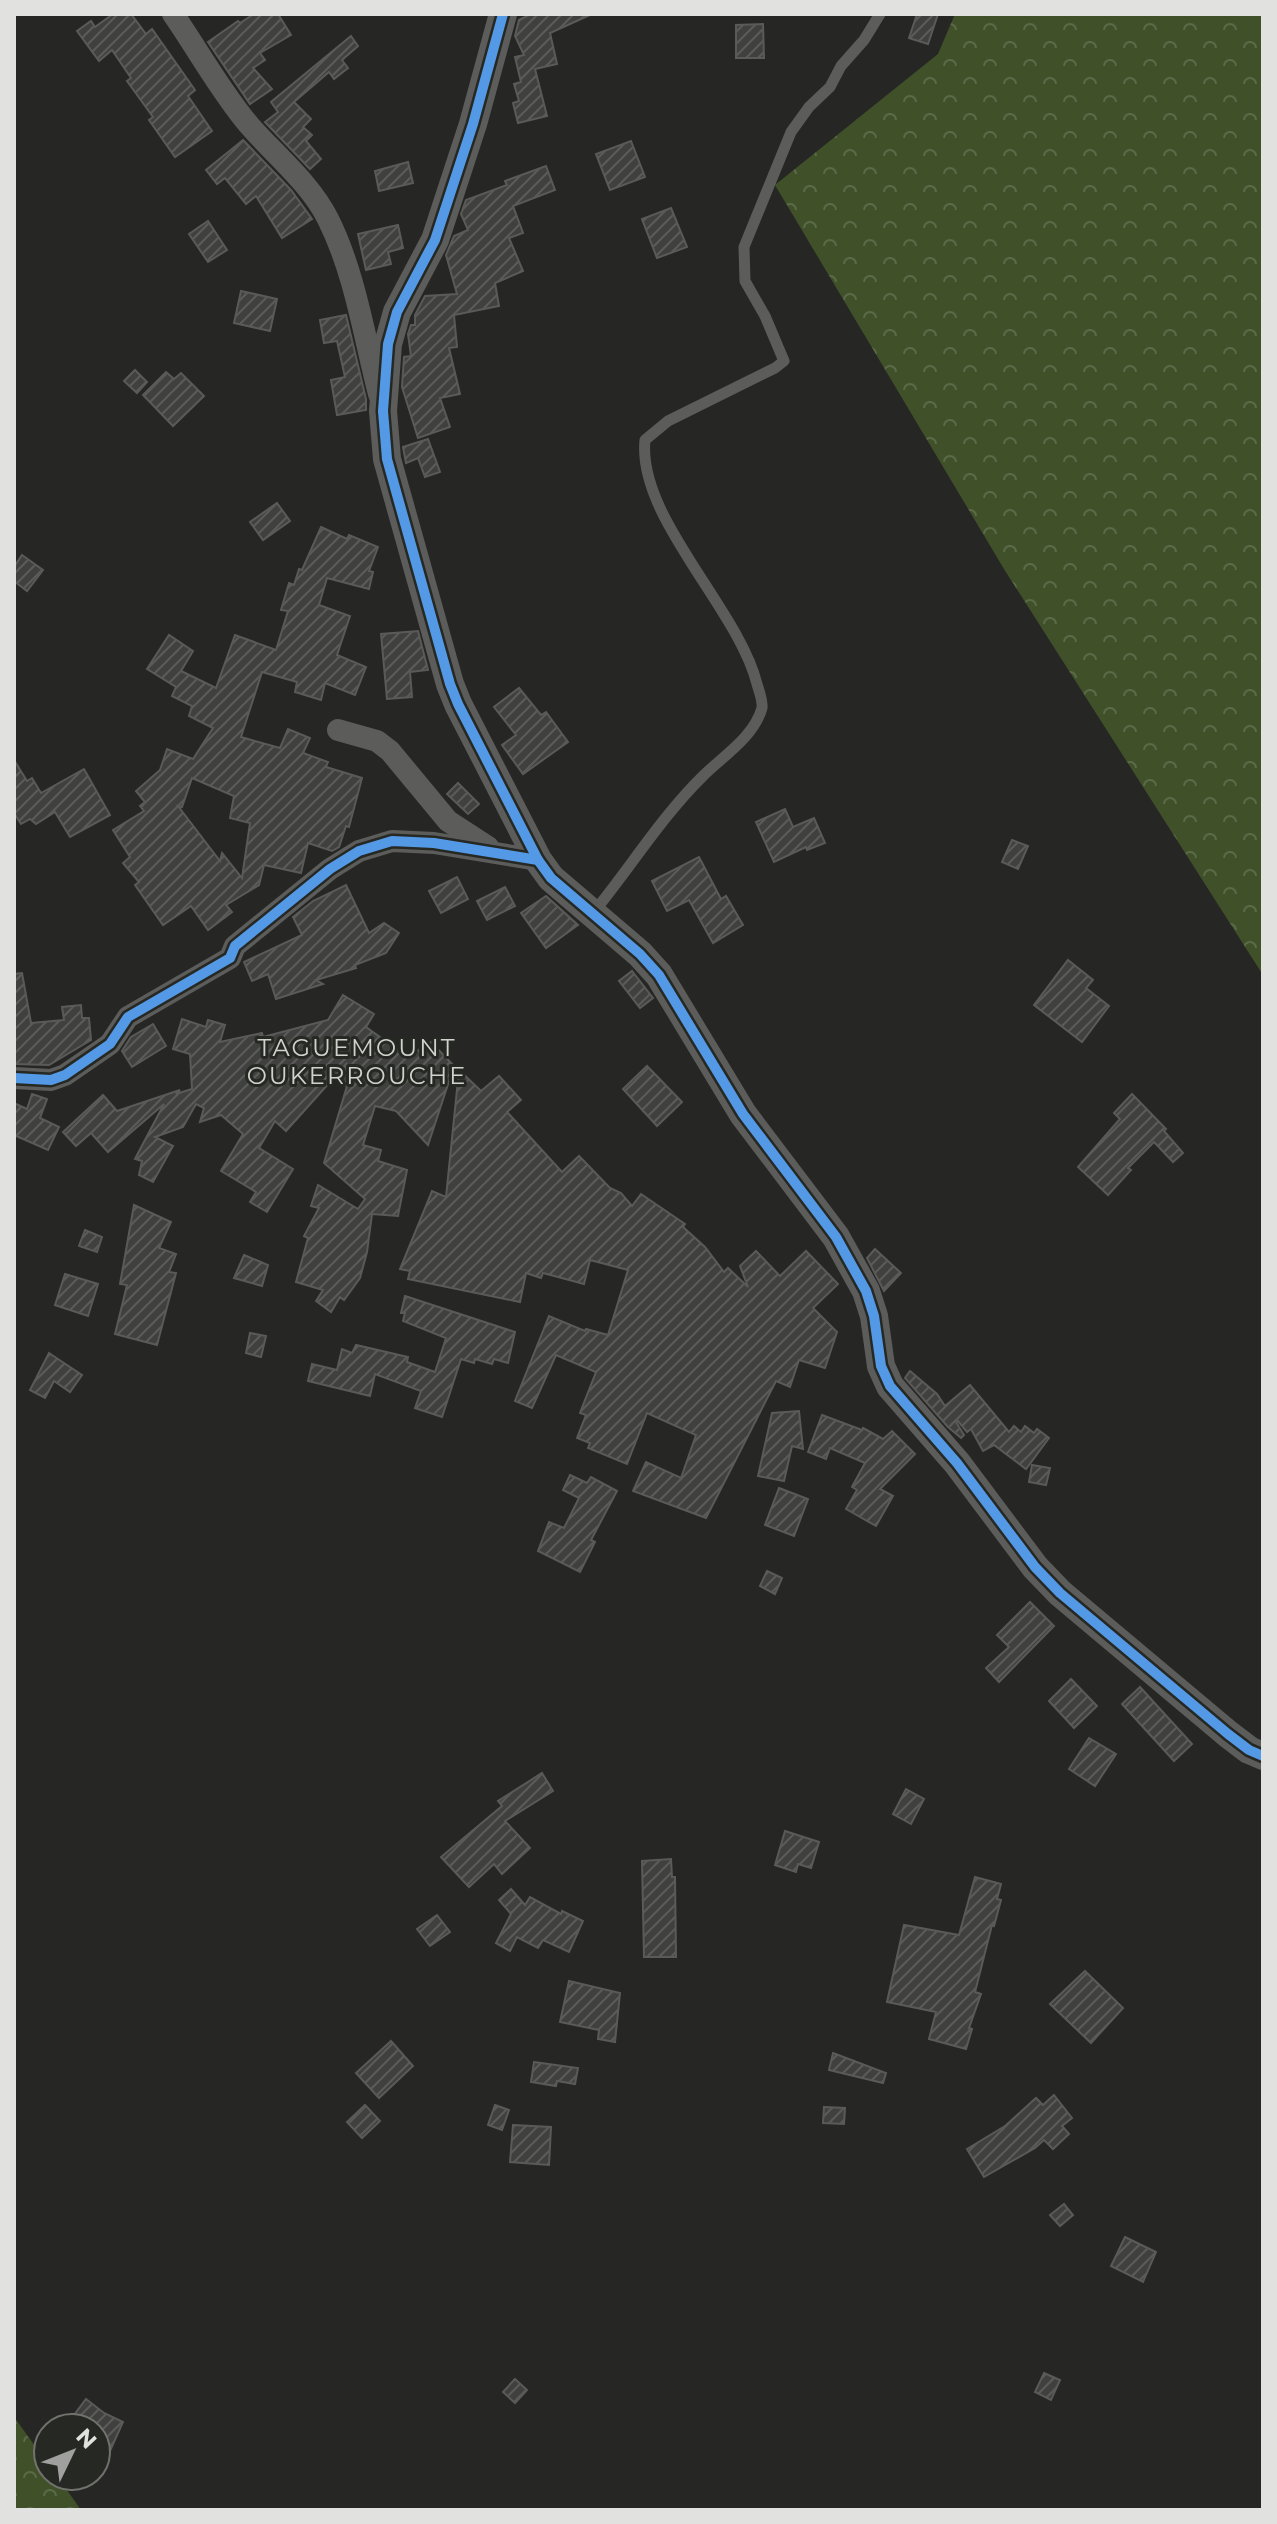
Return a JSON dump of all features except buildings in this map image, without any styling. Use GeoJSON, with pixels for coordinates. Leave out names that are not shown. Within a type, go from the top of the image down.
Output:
{"type":"FeatureCollection","features":[{"type":"Feature","properties":{"kind":"street"},"geometry":{"type":"LineString","coordinates":[[173,14],[247,123],[292,171],[326,215],[342,251],[383,411]]}},
{"type":"Feature","properties":{"kind":"street"},"geometry":{"type":"LineString","coordinates":[[503,14],[473,124],[435,240],[397,312],[388,344],[383,411],[387,459],[450,684],[538,860],[551,878],[640,954],[659,975],[743,1114],[784,1171],[827,1221],[866,1291],[874,1316],[881,1366],[890,1386],[957,1463],[1035,1567],[1060,1593],[1228,1734],[1263,1756]]}},
{"type":"Feature","properties":{"kind":"street"},"geometry":{"type":"LineString","coordinates":[[338,730],[377,741],[390,751],[448,821],[496,852]]}},
{"type":"Feature","properties":{"kind":"street"},"geometry":{"type":"LineString","coordinates":[[14,1078],[51,1080],[65,1075],[110,1044],[128,1017],[230,958],[235,946],[330,869],[359,851],[392,841],[496,852],[538,860]]}},
{"type":"Feature","properties":{"kind":"lane"},"geometry":{"type":"LineString","coordinates":[[592,913],[702,776],[728,754],[753,726],[763,706],[754,672],[654,497],[643,460],[645,440],[668,421],[784,361],[765,316],[745,281],[744,247],[791,132],[809,107],[830,87],[841,66],[864,40],[880,14]]}},
{"type":"Feature","properties":{"kind":"green space"},"geometry":{"type":"Polygon","coordinates":[[[955,14],[1263,14],[1263,975],[1004,569],[775,185],[938,54],[955,14]]]}},
{"type":"Feature","properties":{"kind":"green space"},"geometry":{"type":"Polygon","coordinates":[[[14,2417],[32,2442],[32,2492],[68,2492],[81,2510],[14,2510],[14,2417]]]}},
{"type":"Feature","properties":{"kind":"cycle path"},"geometry":{"type":"LineString","coordinates":[[503,14],[473,124],[435,240],[397,312],[388,344],[383,411],[387,459],[458,704],[538,860],[551,878],[640,954],[659,975],[743,1114],[836,1237],[866,1291],[874,1316],[881,1366],[890,1386],[957,1463],[1035,1567],[1060,1593],[1228,1734],[1263,1756]]}},
{"type":"Feature","properties":{"kind":"cycle path"},"geometry":{"type":"LineString","coordinates":[[14,1078],[51,1080],[65,1075],[110,1044],[128,1017],[230,958],[235,946],[330,869],[359,851],[392,841],[434,843],[538,860]]}},
{"type":"Feature","properties":{"kind":"district","name":"TAGUEMOUNT OUKERROUCHE"},"geometry":{"type":"Point","coordinates":[357,1061]}}]}
